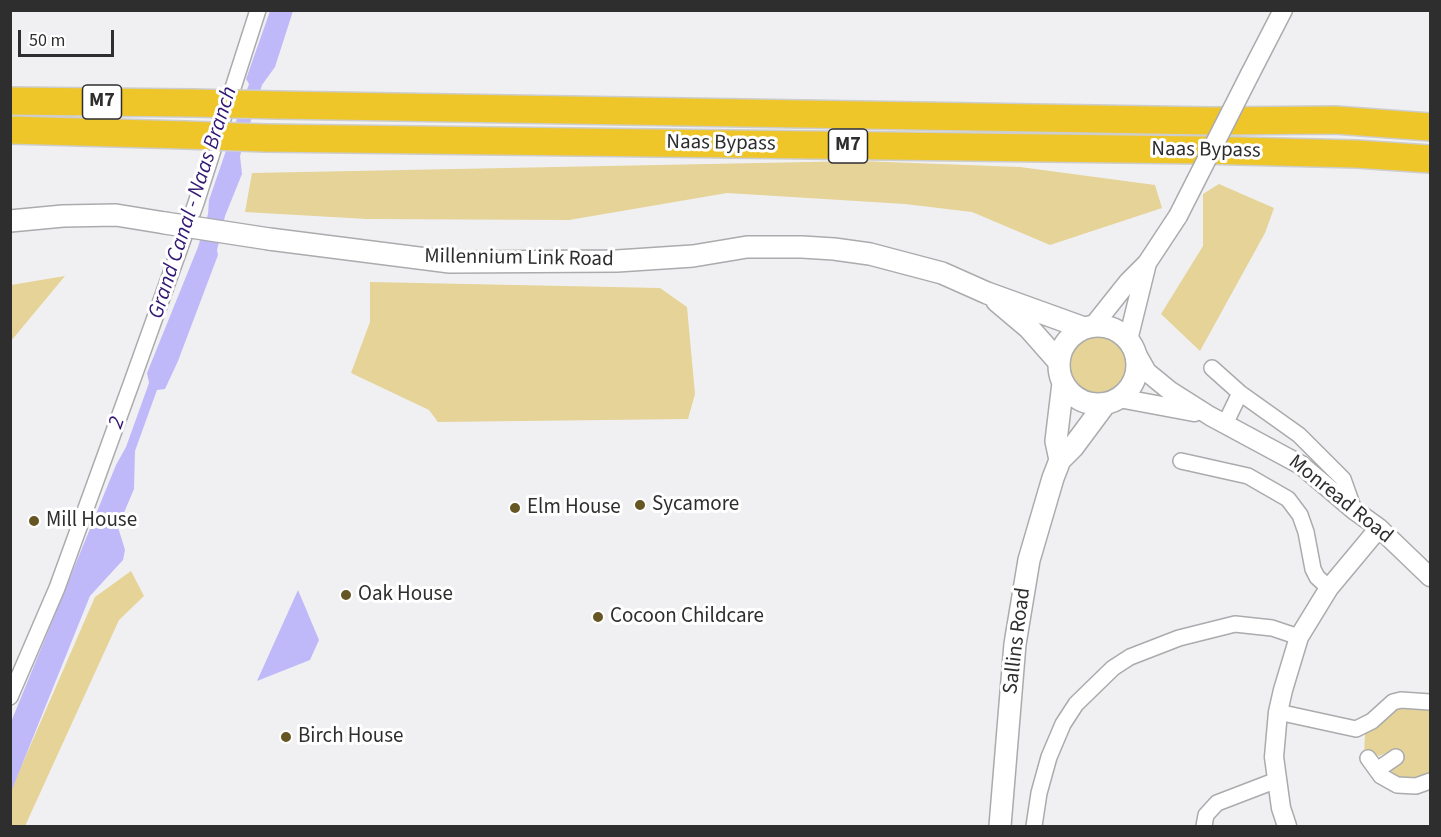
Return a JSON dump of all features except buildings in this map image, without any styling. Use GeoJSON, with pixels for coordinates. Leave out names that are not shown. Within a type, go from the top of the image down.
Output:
{"type":"FeatureCollection","features":[{"type":"Feature","properties":{"kind":"highway","name":"Naas Bypass"},"geometry":{"type":"LineString","coordinates":[[10,101],[1188,120],[1335,120],[1431,127]]}},
{"type":"Feature","properties":{"kind":"highway","name":"Naas Bypass"},"geometry":{"type":"LineString","coordinates":[[10,130],[265,138],[1211,150],[1356,154],[1431,159]]}},
{"type":"Feature","properties":{"kind":"main road","name":"Millennium Link Road"},"geometry":{"type":"LineString","coordinates":[[10,221],[54,216],[116,215],[270,239],[450,262],[616,261],[693,256],[747,248],[802,247],[870,254],[942,273],[987,293],[1088,327]]}},
{"type":"Feature","properties":{"kind":"main road","name":"Millennium Link Road"},"geometry":{"type":"LineString","coordinates":[[987,293],[1029,328],[1061,373]]}},
{"type":"Feature","properties":{"kind":"main road"},"geometry":{"type":"LineString","coordinates":[[1088,327],[1106,327],[1118,331],[1131,345],[1137,360],[1137,371],[1128,391],[1112,401],[1092,404],[1081,400],[1070,393],[1061,373],[1061,351],[1066,342],[1074,334],[1088,327]]}},
{"type":"Feature","properties":{"kind":"main road","name":"Sallins Road"},"geometry":{"type":"LineString","coordinates":[[1060,460],[1056,441],[1061,373]]}},
{"type":"Feature","properties":{"kind":"main road","name":"Sallins Road"},"geometry":{"type":"LineString","coordinates":[[1000,826],[1018,618],[1029,560],[1060,460],[1112,401]]}},
{"type":"Feature","properties":{"kind":"street"},"geometry":{"type":"LineString","coordinates":[[10,697],[57,588],[131,386],[196,202],[258,10]]}},
{"type":"Feature","properties":{"kind":"street"},"geometry":{"type":"LineString","coordinates":[[1088,327],[1147,263],[1178,216],[1283,10]]}},
{"type":"Feature","properties":{"kind":"street"},"geometry":{"type":"LineString","coordinates":[[1131,345],[1147,263]]}},
{"type":"Feature","properties":{"kind":"street","name":"Monread Road"},"geometry":{"type":"LineString","coordinates":[[1131,345],[1147,372],[1168,390],[1217,420],[1301,465],[1379,528],[1431,577]]}},
{"type":"Feature","properties":{"kind":"street"},"geometry":{"type":"LineString","coordinates":[[1212,368],[1240,393],[1299,435],[1343,479],[1354,510]]}},
{"type":"Feature","properties":{"kind":"street"},"geometry":{"type":"LineString","coordinates":[[1217,420],[1240,393]]}},
{"type":"Feature","properties":{"kind":"street","name":"Monread Road"},"geometry":{"type":"LineString","coordinates":[[1112,401],[1175,407],[1217,420]]}},
{"type":"Feature","properties":{"kind":"street"},"geometry":{"type":"LineString","coordinates":[[1181,460],[1248,476],[1288,499],[1300,515],[1306,532],[1313,569],[1317,577],[1329,588]]}},
{"type":"Feature","properties":{"kind":"street"},"geometry":{"type":"LineString","coordinates":[[1287,826],[1281,808],[1274,757],[1282,690],[1299,638],[1329,588],[1379,528]]}},
{"type":"Feature","properties":{"kind":"street"},"geometry":{"type":"LineString","coordinates":[[1034,826],[1039,793],[1049,757],[1063,724],[1076,704],[1113,668],[1130,657],[1179,638],[1235,624],[1272,628],[1299,638]]}},
{"type":"Feature","properties":{"kind":"street"},"geometry":{"type":"LineString","coordinates":[[1278,712],[1356,729],[1372,721],[1393,702],[1401,700],[1431,702]]}},
{"type":"Feature","properties":{"kind":"street"},"geometry":{"type":"LineString","coordinates":[[1396,757],[1372,764],[1381,776],[1397,785],[1416,786],[1431,781]]}},
{"type":"Feature","properties":{"kind":"street"},"geometry":{"type":"LineString","coordinates":[[1204,826],[1206,815],[1217,803],[1277,780]]}},
{"type":"Feature","properties":{"kind":"shaded area"},"geometry":{"type":"Polygon","coordinates":[[[270,11],[293,11],[275,67],[262,85],[240,156],[242,174],[225,216],[217,250],[218,255],[178,361],[165,389],[157,390],[135,451],[134,489],[118,527],[125,550],[123,560],[90,596],[11,792],[11,722],[116,465],[126,447],[149,383],[147,373],[198,247],[208,214],[209,200],[249,84],[246,79],[270,11]]]}},
{"type":"Feature","properties":{"kind":"shaded area"},"geometry":{"type":"Polygon","coordinates":[[[860,161],[1020,167],[1155,185],[1162,208],[1050,245],[972,212],[905,204],[727,193],[569,220],[367,219],[245,212],[252,173],[860,161]]]}},
{"type":"Feature","properties":{"kind":"shaded area"},"geometry":{"type":"Polygon","coordinates":[[[1219,184],[1274,208],[1265,233],[1200,351],[1161,314],[1203,246],[1203,194],[1219,184]]]}},
{"type":"Feature","properties":{"kind":"shaded area"},"geometry":{"type":"Polygon","coordinates":[[[65,276],[11,341],[11,285],[65,276]]]}},
{"type":"Feature","properties":{"kind":"shaded area"},"geometry":{"type":"Polygon","coordinates":[[[370,282],[660,288],[687,307],[695,394],[688,419],[438,422],[429,410],[351,373],[370,322],[370,282]]]}},
{"type":"Feature","properties":{"kind":"shaded area"},"geometry":{"type":"Polygon","coordinates":[[[1093,334],[1105,334],[1121,343],[1128,353],[1130,365],[1128,377],[1121,387],[1105,396],[1093,396],[1082,391],[1073,382],[1068,371],[1068,359],[1073,348],[1082,339],[1093,334]]]}},
{"type":"Feature","properties":{"kind":"shaded area"},"geometry":{"type":"Polygon","coordinates":[[[131,571],[144,596],[119,620],[25,826],[11,826],[11,790],[95,597],[131,571]]]}},
{"type":"Feature","properties":{"kind":"shaded area"},"geometry":{"type":"Polygon","coordinates":[[[298,590],[319,640],[310,660],[257,681],[298,590]]]}},
{"type":"Feature","properties":{"kind":"shaded area"},"geometry":{"type":"Polygon","coordinates":[[[1405,704],[1427,707],[1430,710],[1430,775],[1412,781],[1397,777],[1390,770],[1392,765],[1401,759],[1396,749],[1379,756],[1372,753],[1364,757],[1365,734],[1387,712],[1405,704]]]}},
{"type":"Feature","properties":{"kind":"place","name":"Sycamore"},"geometry":{"type":"Point","coordinates":[640,505]}},
{"type":"Feature","properties":{"kind":"place","name":"Elm House"},"geometry":{"type":"Point","coordinates":[515,508]}},
{"type":"Feature","properties":{"kind":"place","name":"Mill House"},"geometry":{"type":"Point","coordinates":[34,521]}},
{"type":"Feature","properties":{"kind":"place","name":"Oak House"},"geometry":{"type":"Point","coordinates":[346,595]}},
{"type":"Feature","properties":{"kind":"place","name":"Cocoon Childcare"},"geometry":{"type":"Point","coordinates":[598,617]}},
{"type":"Feature","properties":{"kind":"place","name":"Birch House"},"geometry":{"type":"Point","coordinates":[286,737]}},
{"type":"Feature","properties":{"kind":"water label","name":"Grand Canal - Naas Branch"},"geometry":{"type":"Point","coordinates":[194,203]}},
{"type":"Feature","properties":{"kind":"water label","name":"2"},"geometry":{"type":"Point","coordinates":[118,423]}}]}
